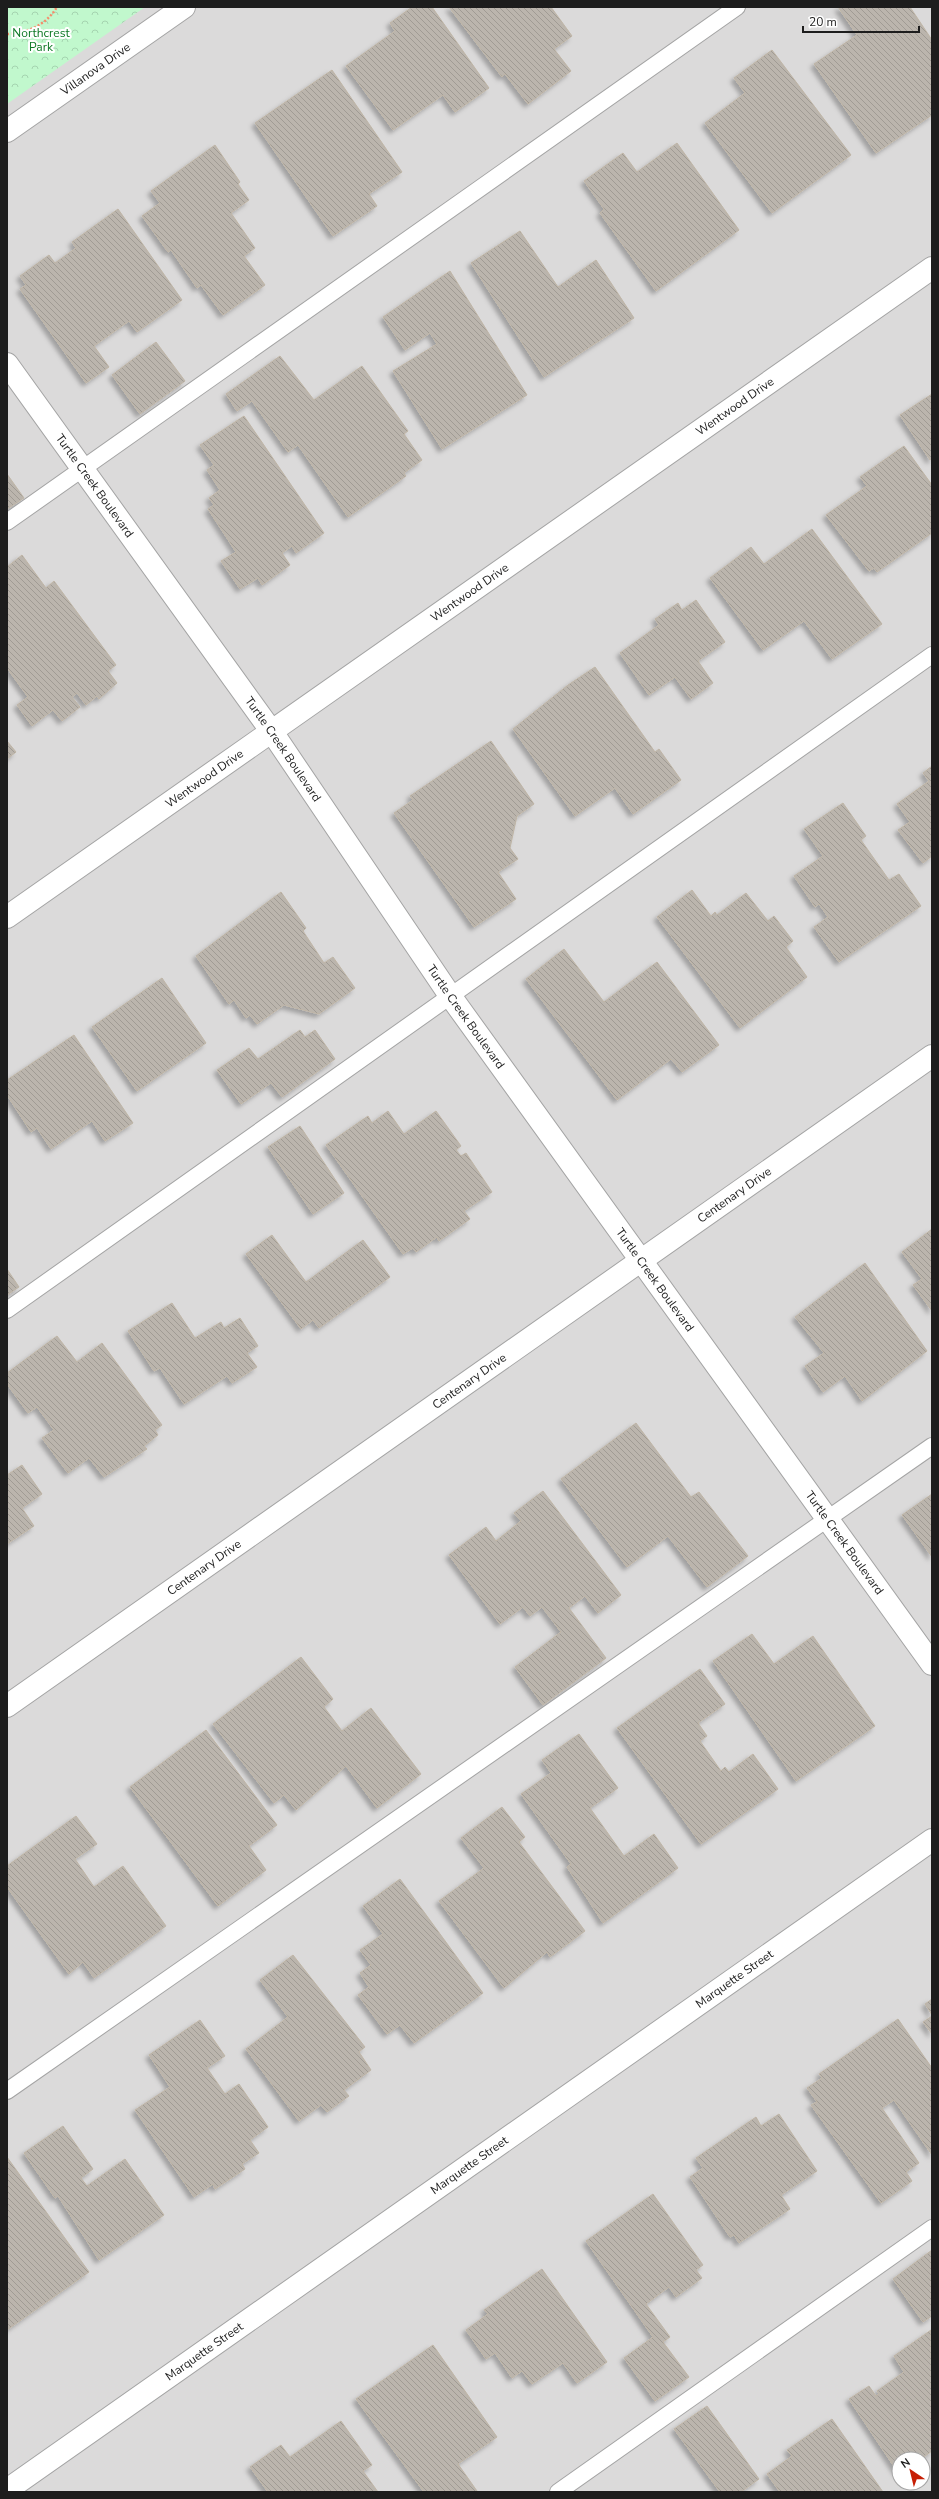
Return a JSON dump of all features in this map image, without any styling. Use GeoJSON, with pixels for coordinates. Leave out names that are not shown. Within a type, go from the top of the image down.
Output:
{"type":"FeatureCollection","features":[{"type":"Feature","properties":{"kind":"street","name":"Villanova Drive"},"geometry":{"type":"LineString","coordinates":[[7,131],[184,7]]}},
{"type":"Feature","properties":{"kind":"street","name":"Wentwood Drive"},"geometry":{"type":"LineString","coordinates":[[7,917],[932,268]]}},
{"type":"Feature","properties":{"kind":"street","name":"Turtle Creek Boulevard"},"geometry":{"type":"LineString","coordinates":[[7,364],[272,732],[451,997],[642,1259],[932,1664]]}},
{"type":"Feature","properties":{"kind":"street","name":"Centenary Drive"},"geometry":{"type":"LineString","coordinates":[[7,1706],[932,1056]]}},
{"type":"Feature","properties":{"kind":"street","name":"Marquette Street"},"geometry":{"type":"LineString","coordinates":[[7,2490],[932,1840]]}},
{"type":"Feature","properties":{"kind":"lane"},"geometry":{"type":"LineString","coordinates":[[7,522],[737,7]]}},
{"type":"Feature","properties":{"kind":"lane"},"geometry":{"type":"LineString","coordinates":[[7,1310],[932,655]]}},
{"type":"Feature","properties":{"kind":"lane"},"geometry":{"type":"LineString","coordinates":[[7,2091],[828,1520],[932,1446]]}},
{"type":"Feature","properties":{"kind":"lane"},"geometry":{"type":"LineString","coordinates":[[558,2492],[932,2228]]}},
{"type":"Feature","properties":{"kind":"path"},"geometry":{"type":"LineString","coordinates":[[7,34],[20,34],[38,27],[52,15],[57,7]]}},
{"type":"Feature","properties":{"kind":"shaded area"},"geometry":{"type":"Polygon","coordinates":[[[7,7],[932,7],[932,2492],[7,2492],[7,7]]]}},
{"type":"Feature","properties":{"kind":"green space","name":"Northcrest Park"},"geometry":{"type":"Polygon","coordinates":[[[7,7],[145,7],[7,104],[7,7]]]}},
{"type":"Feature","properties":{"kind":"building"},"geometry":{"type":"Polygon","coordinates":[[[412,7],[432,7],[489,88],[455,112],[443,95],[393,130],[346,66],[395,31],[390,23],[412,7]]]}},
{"type":"Feature","properties":{"kind":"building"},"geometry":{"type":"Polygon","coordinates":[[[449,7],[551,7],[572,36],[554,49],[571,71],[528,104],[505,74],[502,77],[449,7]]]}},
{"type":"Feature","properties":{"kind":"building"},"geometry":{"type":"Polygon","coordinates":[[[838,7],[910,7],[932,40],[932,115],[876,153],[814,64],[857,35],[838,7]]]}},
{"type":"Feature","properties":{"kind":"building"},"geometry":{"type":"Polygon","coordinates":[[[772,50],[851,155],[772,213],[705,123],[745,93],[734,78],[772,50]]]}},
{"type":"Feature","properties":{"kind":"building"},"geometry":{"type":"Polygon","coordinates":[[[332,70],[402,172],[369,194],[377,206],[333,236],[255,123],[332,70]]]}},
{"type":"Feature","properties":{"kind":"building"},"geometry":{"type":"Polygon","coordinates":[[[677,143],[739,230],[656,291],[600,213],[604,209],[584,181],[623,153],[637,172],[677,143]]]}},
{"type":"Feature","properties":{"kind":"building"},"geometry":{"type":"Polygon","coordinates":[[[215,145],[240,182],[238,184],[249,200],[231,213],[255,248],[244,256],[265,285],[223,315],[201,285],[197,288],[171,250],[168,252],[142,216],[160,203],[151,191],[215,145]]]}},
{"type":"Feature","properties":{"kind":"building"},"geometry":{"type":"Polygon","coordinates":[[[118,209],[182,300],[137,332],[129,321],[94,346],[109,367],[86,383],[20,289],[26,285],[20,276],[49,255],[55,263],[76,248],[72,242],[118,209]]]}},
{"type":"Feature","properties":{"kind":"building"},"geometry":{"type":"Polygon","coordinates":[[[520,231],[558,287],[596,260],[634,318],[544,377],[471,263],[520,231]]]}},
{"type":"Feature","properties":{"kind":"building"},"geometry":{"type":"Polygon","coordinates":[[[450,271],[527,395],[442,449],[393,371],[437,344],[430,333],[405,350],[383,317],[450,271]]]}},
{"type":"Feature","properties":{"kind":"building"},"geometry":{"type":"Polygon","coordinates":[[[156,342],[185,381],[140,414],[112,375],[156,342]]]}},
{"type":"Feature","properties":{"kind":"building"},"geometry":{"type":"Polygon","coordinates":[[[280,356],[314,400],[362,366],[408,431],[404,434],[422,460],[404,473],[406,476],[348,517],[298,445],[288,452],[252,401],[237,411],[226,394],[280,356]]]}},
{"type":"Feature","properties":{"kind":"building"},"geometry":{"type":"Polygon","coordinates":[[[932,394],[932,459],[930,460],[900,415],[932,394]]]}},
{"type":"Feature","properties":{"kind":"building"},"geometry":{"type":"Polygon","coordinates":[[[244,416],[324,533],[296,553],[292,546],[282,553],[290,565],[262,585],[258,578],[240,589],[221,561],[236,552],[208,509],[214,505],[209,498],[220,490],[207,470],[214,465],[200,445],[244,416]]]}},
{"type":"Feature","properties":{"kind":"building"},"geometry":{"type":"Polygon","coordinates":[[[904,446],[932,485],[932,533],[877,572],[874,568],[869,571],[826,515],[867,486],[860,477],[904,446]]]}},
{"type":"Feature","properties":{"kind":"building"},"geometry":{"type":"Polygon","coordinates":[[[7,474],[24,498],[7,509],[7,474]]]}},
{"type":"Feature","properties":{"kind":"building"},"geometry":{"type":"Polygon","coordinates":[[[812,529],[882,624],[832,659],[804,621],[763,650],[710,578],[751,547],[764,564],[812,529]]]}},
{"type":"Feature","properties":{"kind":"building"},"geometry":{"type":"Polygon","coordinates":[[[22,555],[46,588],[54,581],[116,665],[108,671],[117,683],[99,699],[97,696],[86,705],[77,693],[72,697],[80,707],[62,721],[53,710],[32,726],[17,705],[28,697],[7,668],[7,567],[22,555]]]}},
{"type":"Feature","properties":{"kind":"building"},"geometry":{"type":"Polygon","coordinates":[[[696,600],[725,642],[698,661],[713,683],[691,699],[675,677],[649,695],[620,653],[659,625],[655,619],[678,603],[682,610],[696,600]]]}},
{"type":"Feature","properties":{"kind":"building"},"geometry":{"type":"Polygon","coordinates":[[[595,667],[655,752],[659,749],[681,780],[633,814],[615,788],[575,816],[513,729],[568,685],[595,667]]]}},
{"type":"Feature","properties":{"kind":"building"},"geometry":{"type":"Polygon","coordinates":[[[7,741],[16,752],[7,759],[7,741]]]}},
{"type":"Feature","properties":{"kind":"building"},"geometry":{"type":"Polygon","coordinates":[[[491,741],[534,804],[517,816],[510,848],[518,859],[498,872],[516,899],[474,927],[394,813],[413,800],[410,796],[491,741]]]}},
{"type":"Feature","properties":{"kind":"building"},"geometry":{"type":"Polygon","coordinates":[[[932,766],[932,856],[923,863],[898,830],[910,822],[897,804],[929,781],[923,773],[932,766]]]}},
{"type":"Feature","properties":{"kind":"building"},"geometry":{"type":"Polygon","coordinates":[[[843,803],[866,836],[861,840],[889,880],[899,874],[921,906],[839,962],[814,927],[828,917],[819,904],[815,907],[794,876],[823,856],[804,829],[843,803]]]}},
{"type":"Feature","properties":{"kind":"building"},"geometry":{"type":"Polygon","coordinates":[[[692,890],[711,916],[715,912],[717,915],[746,893],[768,921],[774,916],[793,941],[786,947],[807,977],[740,1028],[657,917],[692,890]]]}},
{"type":"Feature","properties":{"kind":"building"},"geometry":{"type":"Polygon","coordinates":[[[281,892],[306,928],[303,931],[324,963],[333,957],[355,988],[319,1014],[284,1005],[257,1024],[250,1015],[246,1018],[234,1000],[229,1004],[196,956],[281,892]]]}},
{"type":"Feature","properties":{"kind":"building"},"geometry":{"type":"Polygon","coordinates":[[[564,949],[604,1002],[657,962],[719,1045],[682,1072],[671,1059],[617,1100],[526,979],[564,949]]]}},
{"type":"Feature","properties":{"kind":"building"},"geometry":{"type":"Polygon","coordinates":[[[162,978],[206,1043],[137,1091],[92,1027],[162,978]]]}},
{"type":"Feature","properties":{"kind":"building"},"geometry":{"type":"Polygon","coordinates":[[[300,1030],[305,1037],[315,1030],[335,1059],[282,1097],[271,1083],[241,1104],[217,1070],[249,1048],[258,1059],[300,1030]]]}},
{"type":"Feature","properties":{"kind":"building"},"geometry":{"type":"Polygon","coordinates":[[[74,1035],[133,1123],[105,1141],[92,1121],[51,1149],[37,1128],[31,1132],[7,1095],[7,1080],[74,1035]]]}},
{"type":"Feature","properties":{"kind":"building"},"geometry":{"type":"Polygon","coordinates":[[[388,1111],[404,1134],[436,1111],[461,1146],[456,1150],[461,1156],[466,1153],[492,1192],[464,1211],[470,1219],[439,1241],[437,1237],[416,1252],[413,1248],[403,1254],[326,1145],[368,1116],[372,1123],[388,1111]]]}},
{"type":"Feature","properties":{"kind":"building"},"geometry":{"type":"Polygon","coordinates":[[[300,1126],[344,1193],[313,1214],[268,1147],[300,1126]]]}},
{"type":"Feature","properties":{"kind":"building"},"geometry":{"type":"Polygon","coordinates":[[[932,1229],[932,1311],[913,1285],[922,1279],[902,1252],[932,1229]]]}},
{"type":"Feature","properties":{"kind":"building"},"geometry":{"type":"Polygon","coordinates":[[[272,1235],[306,1282],[363,1240],[390,1277],[319,1328],[313,1320],[301,1329],[246,1254],[272,1235]]]}},
{"type":"Feature","properties":{"kind":"building"},"geometry":{"type":"Polygon","coordinates":[[[865,1263],[927,1351],[862,1401],[845,1376],[823,1392],[805,1366],[824,1353],[795,1317],[865,1263]]]}},
{"type":"Feature","properties":{"kind":"building"},"geometry":{"type":"Polygon","coordinates":[[[7,1269],[19,1287],[7,1295],[7,1269]]]}},
{"type":"Feature","properties":{"kind":"building"},"geometry":{"type":"Polygon","coordinates":[[[172,1303],[195,1338],[221,1322],[224,1328],[240,1318],[258,1346],[247,1353],[257,1367],[232,1383],[227,1376],[184,1404],[160,1368],[154,1371],[128,1331],[172,1303]]]}},
{"type":"Feature","properties":{"kind":"building"},"geometry":{"type":"Polygon","coordinates":[[[57,1336],[77,1362],[102,1343],[162,1425],[155,1430],[158,1435],[144,1446],[147,1449],[104,1477],[89,1458],[68,1473],[42,1438],[54,1430],[37,1407],[28,1413],[7,1384],[7,1373],[57,1336]]]}},
{"type":"Feature","properties":{"kind":"building"},"geometry":{"type":"Polygon","coordinates":[[[636,1423],[691,1497],[699,1492],[748,1556],[707,1587],[668,1536],[627,1567],[561,1479],[636,1423]]]}},
{"type":"Feature","properties":{"kind":"building"},"geometry":{"type":"Polygon","coordinates":[[[22,1465],[42,1494],[22,1508],[34,1526],[7,1544],[7,1475],[22,1465]]]}},
{"type":"Feature","properties":{"kind":"building"},"geometry":{"type":"Polygon","coordinates":[[[543,1491],[621,1595],[598,1613],[585,1596],[569,1608],[606,1658],[543,1705],[515,1667],[561,1632],[542,1607],[530,1616],[523,1607],[500,1624],[449,1555],[486,1527],[496,1541],[521,1521],[514,1513],[543,1491]]]}},
{"type":"Feature","properties":{"kind":"building"},"geometry":{"type":"Polygon","coordinates":[[[932,1494],[932,1557],[902,1515],[932,1494]]]}},
{"type":"Feature","properties":{"kind":"building"},"geometry":{"type":"Polygon","coordinates":[[[752,1634],[774,1664],[813,1636],[875,1726],[796,1781],[713,1661],[752,1634]]]}},
{"type":"Feature","properties":{"kind":"building"},"geometry":{"type":"Polygon","coordinates":[[[301,1657],[333,1699],[324,1707],[342,1731],[371,1708],[421,1774],[377,1808],[346,1766],[296,1810],[284,1795],[274,1803],[213,1724],[301,1657]]]}},
{"type":"Feature","properties":{"kind":"building"},"geometry":{"type":"Polygon","coordinates":[[[700,1669],[725,1704],[698,1723],[707,1736],[700,1741],[721,1771],[725,1767],[729,1772],[753,1754],[778,1789],[701,1844],[617,1728],[700,1669]]]}},
{"type":"Feature","properties":{"kind":"building"},"geometry":{"type":"Polygon","coordinates":[[[206,1730],[277,1825],[249,1846],[266,1870],[218,1906],[130,1787],[206,1730]]]}},
{"type":"Feature","properties":{"kind":"building"},"geometry":{"type":"Polygon","coordinates":[[[579,1734],[618,1788],[590,1808],[624,1856],[654,1834],[678,1868],[603,1923],[567,1867],[571,1864],[521,1794],[551,1773],[542,1760],[579,1734]]]}},
{"type":"Feature","properties":{"kind":"building"},"geometry":{"type":"Polygon","coordinates":[[[502,1807],[525,1837],[519,1842],[585,1931],[550,1957],[547,1952],[504,1988],[439,1901],[484,1868],[461,1838],[502,1807]]]}},
{"type":"Feature","properties":{"kind":"building"},"geometry":{"type":"Polygon","coordinates":[[[76,1816],[97,1844],[75,1859],[94,1887],[123,1866],[166,1926],[94,1978],[83,1962],[69,1974],[7,1887],[7,1866],[76,1816]]]}},
{"type":"Feature","properties":{"kind":"building"},"geometry":{"type":"Polygon","coordinates":[[[400,1879],[483,1993],[414,2043],[400,2025],[387,2034],[358,1995],[369,1987],[360,1973],[371,1965],[360,1950],[383,1934],[363,1906],[400,1879]]]}},
{"type":"Feature","properties":{"kind":"building"},"geometry":{"type":"Polygon","coordinates":[[[293,1955],[365,2047],[359,2052],[371,2070],[344,2090],[349,2096],[327,2112],[321,2105],[299,2121],[246,2049],[288,2017],[260,1980],[293,1955]]]}},
{"type":"Feature","properties":{"kind":"building"},"geometry":{"type":"Polygon","coordinates":[[[932,1999],[932,2015],[925,2004],[932,1999]]]}},
{"type":"Feature","properties":{"kind":"building"},"geometry":{"type":"Polygon","coordinates":[[[932,2016],[932,2034],[923,2022],[932,2016]]]}},
{"type":"Feature","properties":{"kind":"building"},"geometry":{"type":"Polygon","coordinates":[[[898,2019],[932,2068],[932,2155],[894,2100],[882,2108],[919,2163],[906,2172],[912,2181],[881,2203],[811,2105],[817,2102],[807,2088],[822,2078],[819,2074],[898,2019]]]}},
{"type":"Feature","properties":{"kind":"building"},"geometry":{"type":"Polygon","coordinates":[[[200,2020],[225,2056],[207,2068],[225,2094],[239,2084],[268,2127],[250,2140],[259,2153],[242,2164],[245,2169],[215,2189],[213,2184],[194,2197],[135,2110],[170,2087],[149,2055],[200,2020]]]}},
{"type":"Feature","properties":{"kind":"building"},"geometry":{"type":"Polygon","coordinates":[[[779,2114],[817,2171],[781,2195],[790,2209],[739,2243],[734,2235],[730,2237],[690,2177],[703,2168],[696,2158],[756,2117],[761,2126],[779,2114]]]}},
{"type":"Feature","properties":{"kind":"building"},"geometry":{"type":"Polygon","coordinates":[[[63,2126],[93,2169],[81,2178],[87,2186],[125,2159],[164,2215],[99,2260],[58,2196],[55,2198],[24,2153],[63,2126]]]}},
{"type":"Feature","properties":{"kind":"building"},"geometry":{"type":"Polygon","coordinates":[[[7,2157],[89,2272],[7,2330],[7,2157]]]}},
{"type":"Feature","properties":{"kind":"building"},"geometry":{"type":"Polygon","coordinates":[[[653,2194],[703,2265],[696,2270],[702,2278],[676,2297],[669,2287],[646,2304],[670,2337],[663,2342],[689,2377],[655,2401],[624,2358],[653,2337],[586,2241],[653,2194]]]}},
{"type":"Feature","properties":{"kind":"building"},"geometry":{"type":"Polygon","coordinates":[[[932,2250],[932,2316],[923,2322],[893,2279],[932,2250]]]}},
{"type":"Feature","properties":{"kind":"building"},"geometry":{"type":"Polygon","coordinates":[[[542,2269],[607,2362],[577,2383],[563,2363],[532,2384],[522,2371],[512,2378],[495,2353],[486,2359],[466,2330],[488,2314],[484,2310],[542,2269]]]}},
{"type":"Feature","properties":{"kind":"building"},"geometry":{"type":"Polygon","coordinates":[[[931,2330],[932,2451],[891,2451],[891,2462],[849,2399],[869,2386],[876,2396],[879,2394],[877,2391],[904,2372],[894,2356],[931,2330]]]}},
{"type":"Feature","properties":{"kind":"building"},"geometry":{"type":"Polygon","coordinates":[[[433,2345],[497,2437],[458,2464],[477,2491],[475,2492],[424,2492],[356,2399],[433,2345]]]}},
{"type":"Feature","properties":{"kind":"building"},"geometry":{"type":"Polygon","coordinates":[[[707,2406],[759,2479],[741,2492],[720,2492],[674,2429],[707,2406]]]}},
{"type":"Feature","properties":{"kind":"building"},"geometry":{"type":"Polygon","coordinates":[[[832,2419],[883,2492],[780,2492],[767,2474],[792,2456],[787,2450],[832,2419]]]}},
{"type":"Feature","properties":{"kind":"building"},"geometry":{"type":"Polygon","coordinates":[[[341,2421],[372,2465],[363,2471],[378,2492],[268,2492],[250,2467],[281,2445],[290,2457],[341,2421]]]}}]}
